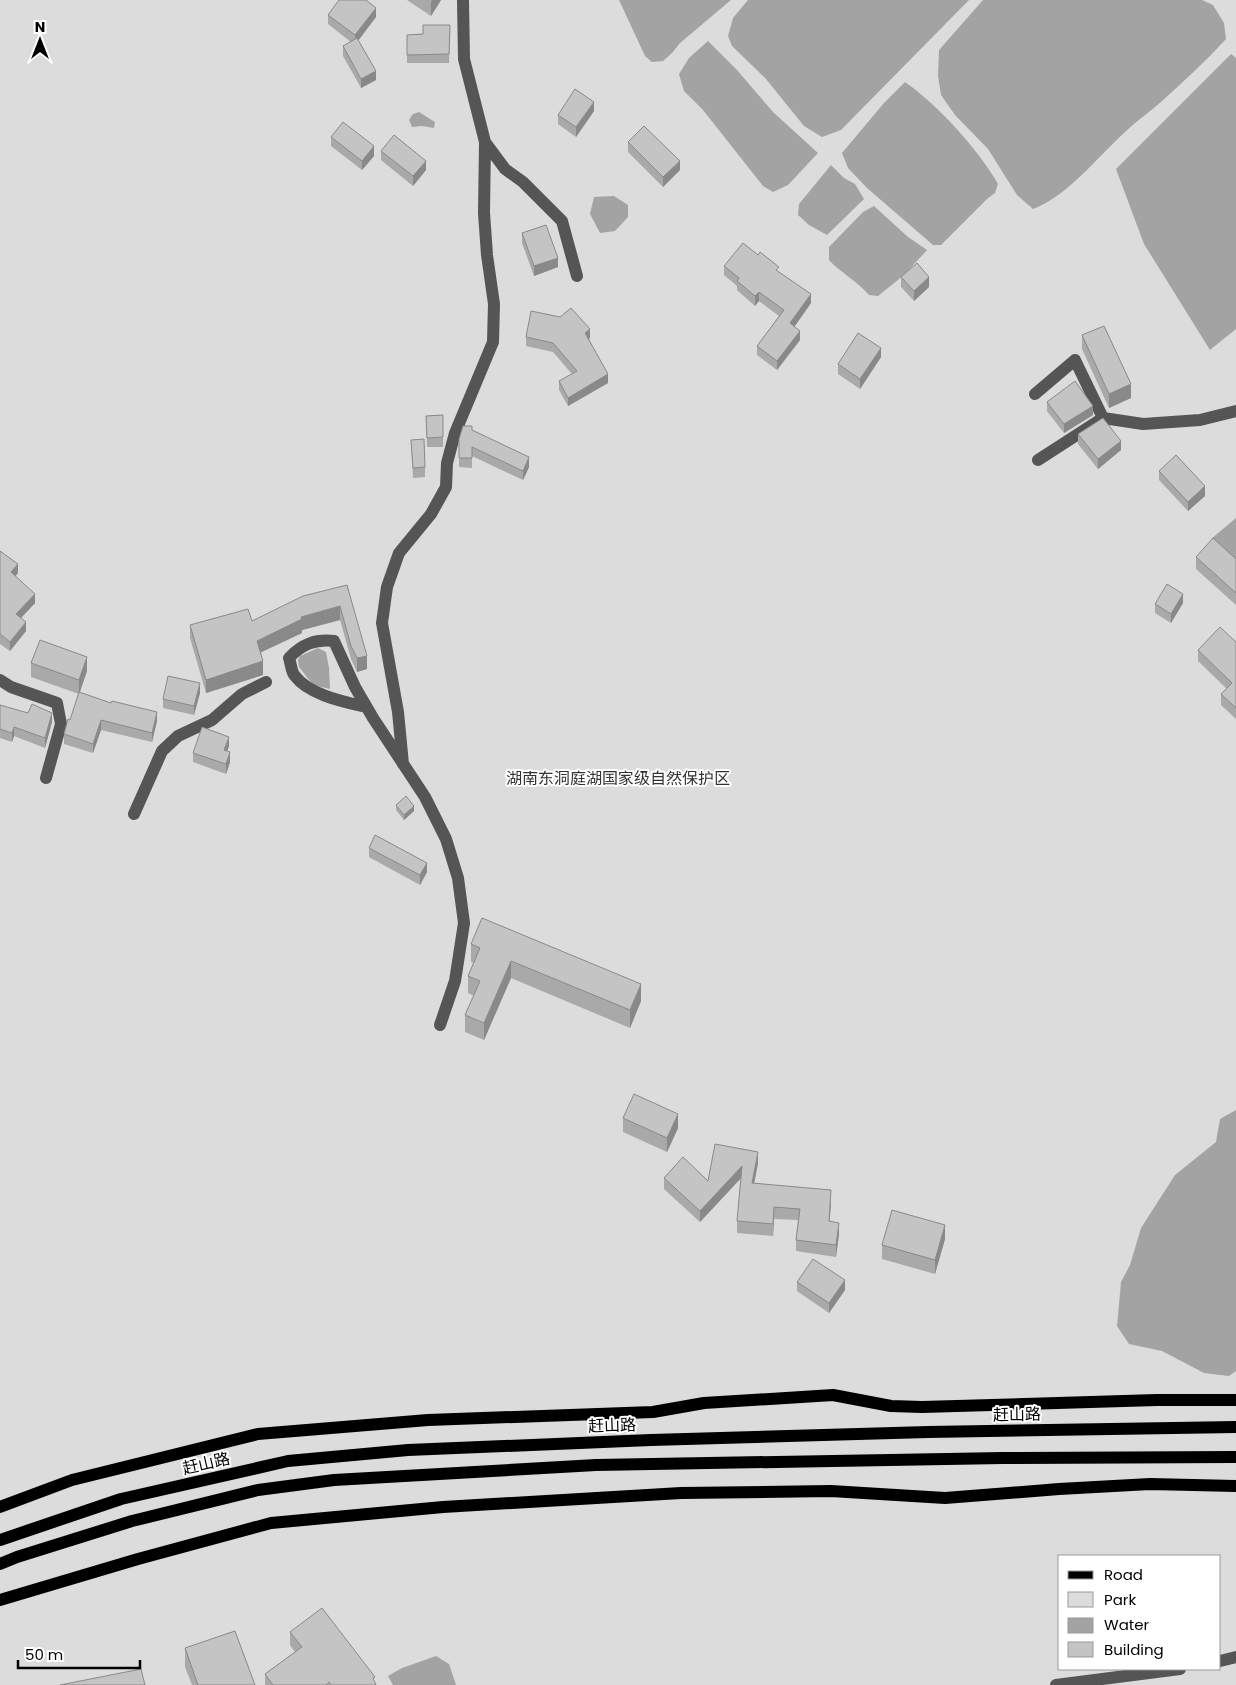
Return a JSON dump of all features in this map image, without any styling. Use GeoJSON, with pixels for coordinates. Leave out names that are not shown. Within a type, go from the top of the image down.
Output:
{"type":"FeatureCollection","features":[{"type":"Feature","properties":{"kind":"main road"},"geometry":{"type":"LineString","coordinates":[[0,1507],[72,1480],[248,1436],[267,1433],[428,1420],[653,1412],[704,1403],[833,1395],[891,1406],[922,1407],[1157,1400],[1236,1400]]}},
{"type":"Feature","properties":{"kind":"main road","name":"赶山路"},"geometry":{"type":"LineString","coordinates":[[0,1540],[121,1499],[288,1461],[408,1450],[651,1440],[1236,1427]]}},
{"type":"Feature","properties":{"kind":"main road"},"geometry":{"type":"LineString","coordinates":[[0,1564],[132,1521],[248,1492],[334,1480],[596,1465],[1003,1458],[1236,1458]]}},
{"type":"Feature","properties":{"kind":"main road"},"geometry":{"type":"LineString","coordinates":[[0,1600],[138,1558],[272,1523],[319,1518],[443,1507],[681,1493],[831,1491],[946,1498],[1150,1484],[1236,1486]]}},
{"type":"Feature","properties":{"kind":"street"},"geometry":{"type":"LineString","coordinates":[[403,764],[398,712],[382,623],[387,587],[399,553],[431,514],[446,487],[447,463],[456,433],[493,342],[494,304],[487,255],[484,213],[485,142],[464,59],[463,0]]}},
{"type":"Feature","properties":{"kind":"street"},"geometry":{"type":"LineString","coordinates":[[485,142],[505,169],[523,182],[562,221],[577,276]]}},
{"type":"Feature","properties":{"kind":"street"},"geometry":{"type":"LineString","coordinates":[[1035,394],[1076,360],[1103,418]]}},
{"type":"Feature","properties":{"kind":"street"},"geometry":{"type":"LineString","coordinates":[[1038,460],[1103,418],[1143,424],[1200,420],[1236,411]]}},
{"type":"Feature","properties":{"kind":"street"},"geometry":{"type":"LineString","coordinates":[[366,706],[347,703],[326,696],[306,686],[294,676],[289,658],[298,648],[321,640],[334,642],[366,706],[425,796],[446,839],[458,878],[464,923],[455,980],[440,1025]]}},
{"type":"Feature","properties":{"kind":"street"},"geometry":{"type":"LineString","coordinates":[[0,680],[57,703],[61,724],[46,778]]}},
{"type":"Feature","properties":{"kind":"street"},"geometry":{"type":"LineString","coordinates":[[134,814],[162,751],[178,736],[212,720],[242,694],[266,682]]}},
{"type":"Feature","properties":{"kind":"street"},"geometry":{"type":"LineString","coordinates":[[1221,1660],[1236,1657]]}},
{"type":"Feature","properties":{"kind":"street"},"geometry":{"type":"LineString","coordinates":[[1056,1685],[1133,1672],[1164,1670]]}},
{"type":"Feature","properties":{"kind":"green space","name":"湖南东洞庭湖国家级自然保护区"},"geometry":{"type":"Polygon","coordinates":[[[0,0],[1236,0],[1236,1685],[0,1685],[0,0]]]}},
{"type":"Feature","properties":{"kind":"water"},"geometry":{"type":"Polygon","coordinates":[[[619,0],[731,0],[680,43],[663,61],[652,62],[645,56],[619,0]]]}},
{"type":"Feature","properties":{"kind":"water"},"geometry":{"type":"Polygon","coordinates":[[[748,0],[969,0],[841,130],[822,137],[804,126],[766,79],[732,46],[728,36],[733,18],[748,0]]]}},
{"type":"Feature","properties":{"kind":"water"},"geometry":{"type":"Polygon","coordinates":[[[983,0],[1202,0],[1213,5],[1224,23],[1226,39],[1187,78],[1129,129],[1081,176],[1057,196],[1033,209],[1017,195],[988,149],[955,115],[941,95],[938,76],[939,50],[983,0]]]}},
{"type":"Feature","properties":{"kind":"water"},"geometry":{"type":"Polygon","coordinates":[[[708,41],[737,70],[773,112],[818,153],[788,185],[773,192],[763,186],[703,110],[684,91],[679,74],[689,58],[708,41]]]}},
{"type":"Feature","properties":{"kind":"water"},"geometry":{"type":"Polygon","coordinates":[[[1231,54],[1236,58],[1236,329],[1210,350],[1144,244],[1116,169],[1231,54]]]}},
{"type":"Feature","properties":{"kind":"water"},"geometry":{"type":"Polygon","coordinates":[[[905,82],[931,103],[956,128],[980,157],[998,184],[995,193],[941,245],[933,245],[867,188],[848,168],[842,153],[884,103],[905,82]]]}},
{"type":"Feature","properties":{"kind":"water"},"geometry":{"type":"Polygon","coordinates":[[[419,112],[435,122],[434,128],[412,127],[409,120],[413,114],[419,112]]]}},
{"type":"Feature","properties":{"kind":"water"},"geometry":{"type":"Polygon","coordinates":[[[831,165],[844,178],[855,184],[864,199],[827,235],[809,225],[798,215],[799,204],[831,165]]]}},
{"type":"Feature","properties":{"kind":"water"},"geometry":{"type":"Polygon","coordinates":[[[614,196],[628,205],[628,217],[615,231],[600,233],[590,214],[594,197],[614,196]]]}},
{"type":"Feature","properties":{"kind":"water"},"geometry":{"type":"Polygon","coordinates":[[[874,206],[908,237],[927,250],[904,275],[878,296],[869,295],[829,260],[829,247],[863,212],[874,206]]]}},
{"type":"Feature","properties":{"kind":"water"},"geometry":{"type":"Polygon","coordinates":[[[1236,518],[1236,562],[1211,539],[1236,518]]]}},
{"type":"Feature","properties":{"kind":"water"},"geometry":{"type":"Polygon","coordinates":[[[318,648],[326,652],[330,689],[313,685],[299,667],[298,660],[300,656],[318,648]]]}},
{"type":"Feature","properties":{"kind":"water"},"geometry":{"type":"Polygon","coordinates":[[[1236,1110],[1236,1371],[1229,1376],[1204,1373],[1162,1351],[1129,1344],[1117,1326],[1121,1282],[1130,1265],[1141,1228],[1175,1175],[1216,1142],[1220,1119],[1236,1110]]]}},
{"type":"Feature","properties":{"kind":"water"},"geometry":{"type":"Polygon","coordinates":[[[436,1656],[449,1664],[456,1685],[393,1685],[388,1676],[402,1668],[436,1656]]]}},
{"type":"Feature","properties":{"kind":"building"},"geometry":{"type":"Polygon","coordinates":[[[339,0],[366,0],[376,8],[355,35],[328,15],[339,0]]]}},
{"type":"Feature","properties":{"kind":"building"},"geometry":{"type":"Polygon","coordinates":[[[423,25],[450,25],[449,54],[407,55],[407,35],[423,34],[423,25]]]}},
{"type":"Feature","properties":{"kind":"building"},"geometry":{"type":"Polygon","coordinates":[[[357,38],[376,71],[361,79],[343,46],[357,38]]]}},
{"type":"Feature","properties":{"kind":"building"},"geometry":{"type":"Polygon","coordinates":[[[575,89],[594,102],[576,127],[558,115],[575,89]]]}},
{"type":"Feature","properties":{"kind":"building"},"geometry":{"type":"Polygon","coordinates":[[[343,122],[374,146],[362,161],[331,137],[343,122]]]}},
{"type":"Feature","properties":{"kind":"building"},"geometry":{"type":"Polygon","coordinates":[[[644,126],[680,161],[663,177],[628,142],[644,126]]]}},
{"type":"Feature","properties":{"kind":"building"},"geometry":{"type":"Polygon","coordinates":[[[394,135],[426,161],[413,176],[381,151],[394,135]]]}},
{"type":"Feature","properties":{"kind":"building"},"geometry":{"type":"Polygon","coordinates":[[[546,225],[558,258],[534,266],[522,233],[546,225]]]}},
{"type":"Feature","properties":{"kind":"building"},"geometry":{"type":"Polygon","coordinates":[[[743,243],[758,255],[760,252],[779,267],[776,270],[811,294],[790,323],[800,331],[777,361],[757,346],[784,310],[759,292],[755,296],[737,281],[739,278],[724,266],[743,243]]]}},
{"type":"Feature","properties":{"kind":"building"},"geometry":{"type":"Polygon","coordinates":[[[917,263],[929,277],[914,291],[901,277],[917,263]]]}},
{"type":"Feature","properties":{"kind":"building"},"geometry":{"type":"Polygon","coordinates":[[[571,308],[590,329],[585,333],[608,374],[568,398],[559,381],[577,371],[553,343],[526,337],[531,311],[560,317],[571,308]]]}},
{"type":"Feature","properties":{"kind":"building"},"geometry":{"type":"Polygon","coordinates":[[[1104,326],[1131,384],[1109,394],[1082,335],[1104,326]]]}},
{"type":"Feature","properties":{"kind":"building"},"geometry":{"type":"Polygon","coordinates":[[[858,333],[881,348],[860,379],[838,364],[858,333]]]}},
{"type":"Feature","properties":{"kind":"building"},"geometry":{"type":"Polygon","coordinates":[[[1075,381],[1093,406],[1064,424],[1047,402],[1075,381]]]}},
{"type":"Feature","properties":{"kind":"building"},"geometry":{"type":"Polygon","coordinates":[[[443,415],[443,437],[427,438],[426,416],[443,415]]]}},
{"type":"Feature","properties":{"kind":"building"},"geometry":{"type":"Polygon","coordinates":[[[1103,418],[1121,441],[1098,459],[1078,434],[1103,418]]]}},
{"type":"Feature","properties":{"kind":"building"},"geometry":{"type":"Polygon","coordinates":[[[463,426],[472,426],[472,430],[529,457],[523,471],[472,447],[472,458],[459,458],[459,439],[463,426]]]}},
{"type":"Feature","properties":{"kind":"building"},"geometry":{"type":"Polygon","coordinates":[[[424,439],[425,467],[413,468],[411,440],[424,439]]]}},
{"type":"Feature","properties":{"kind":"building"},"geometry":{"type":"Polygon","coordinates":[[[1176,455],[1205,486],[1188,502],[1159,471],[1176,455]]]}},
{"type":"Feature","properties":{"kind":"building"},"geometry":{"type":"Polygon","coordinates":[[[1213,538],[1236,559],[1236,593],[1196,557],[1213,538]]]}},
{"type":"Feature","properties":{"kind":"building"},"geometry":{"type":"Polygon","coordinates":[[[0,551],[18,564],[11,572],[35,594],[16,614],[26,622],[10,642],[0,634],[0,551]]]}},
{"type":"Feature","properties":{"kind":"building"},"geometry":{"type":"Polygon","coordinates":[[[1167,584],[1183,594],[1171,614],[1155,604],[1167,584]]]}},
{"type":"Feature","properties":{"kind":"building"},"geometry":{"type":"Polygon","coordinates":[[[347,585],[367,656],[357,658],[351,646],[340,606],[301,617],[302,619],[257,641],[263,661],[206,680],[190,625],[248,609],[252,621],[303,596],[347,585]]]}},
{"type":"Feature","properties":{"kind":"building"},"geometry":{"type":"Polygon","coordinates":[[[1220,627],[1236,642],[1236,708],[1221,694],[1232,683],[1198,650],[1220,627]]]}},
{"type":"Feature","properties":{"kind":"building"},"geometry":{"type":"Polygon","coordinates":[[[40,640],[87,657],[79,680],[31,663],[40,640]]]}},
{"type":"Feature","properties":{"kind":"building"},"geometry":{"type":"Polygon","coordinates":[[[168,676],[200,683],[194,706],[163,699],[168,676]]]}},
{"type":"Feature","properties":{"kind":"building"},"geometry":{"type":"Polygon","coordinates":[[[79,692],[111,703],[112,701],[157,712],[152,733],[101,720],[93,744],[64,734],[79,692]]]}},
{"type":"Feature","properties":{"kind":"building"},"geometry":{"type":"Polygon","coordinates":[[[32,704],[52,713],[45,738],[14,727],[12,733],[0,729],[0,705],[28,713],[32,704]]]}},
{"type":"Feature","properties":{"kind":"building"},"geometry":{"type":"Polygon","coordinates":[[[202,727],[229,737],[224,750],[230,752],[226,764],[193,753],[202,727]]]}},
{"type":"Feature","properties":{"kind":"building"},"geometry":{"type":"Polygon","coordinates":[[[406,796],[414,806],[404,815],[396,805],[406,796]]]}},
{"type":"Feature","properties":{"kind":"building"},"geometry":{"type":"Polygon","coordinates":[[[375,835],[427,863],[420,875],[369,848],[375,835]]]}},
{"type":"Feature","properties":{"kind":"building"},"geometry":{"type":"Polygon","coordinates":[[[482,918],[641,984],[630,1010],[511,961],[484,1023],[465,1015],[480,981],[468,976],[480,948],[471,944],[482,918]]]}},
{"type":"Feature","properties":{"kind":"building"},"geometry":{"type":"Polygon","coordinates":[[[634,1094],[678,1114],[667,1138],[623,1118],[634,1094]]]}},
{"type":"Feature","properties":{"kind":"building"},"geometry":{"type":"Polygon","coordinates":[[[715,1144],[758,1152],[752,1183],[831,1190],[829,1221],[839,1223],[836,1245],[796,1240],[800,1209],[774,1207],[773,1224],[737,1221],[742,1166],[700,1211],[664,1178],[683,1157],[708,1181],[715,1144]]]}},
{"type":"Feature","properties":{"kind":"building"},"geometry":{"type":"Polygon","coordinates":[[[892,1210],[945,1225],[935,1260],[882,1245],[892,1210]]]}},
{"type":"Feature","properties":{"kind":"building"},"geometry":{"type":"Polygon","coordinates":[[[813,1259],[845,1280],[829,1303],[797,1282],[813,1259]]]}},
{"type":"Feature","properties":{"kind":"building"},"geometry":{"type":"Polygon","coordinates":[[[322,1608],[375,1677],[373,1678],[376,1685],[331,1685],[329,1682],[326,1685],[273,1685],[265,1674],[302,1647],[290,1632],[322,1608]]]}},
{"type":"Feature","properties":{"kind":"building"},"geometry":{"type":"Polygon","coordinates":[[[235,1631],[255,1685],[198,1685],[185,1648],[235,1631]]]}},
{"type":"Feature","properties":{"kind":"building"},"geometry":{"type":"Polygon","coordinates":[[[141,1669],[145,1685],[60,1685],[141,1669]]]}}]}
